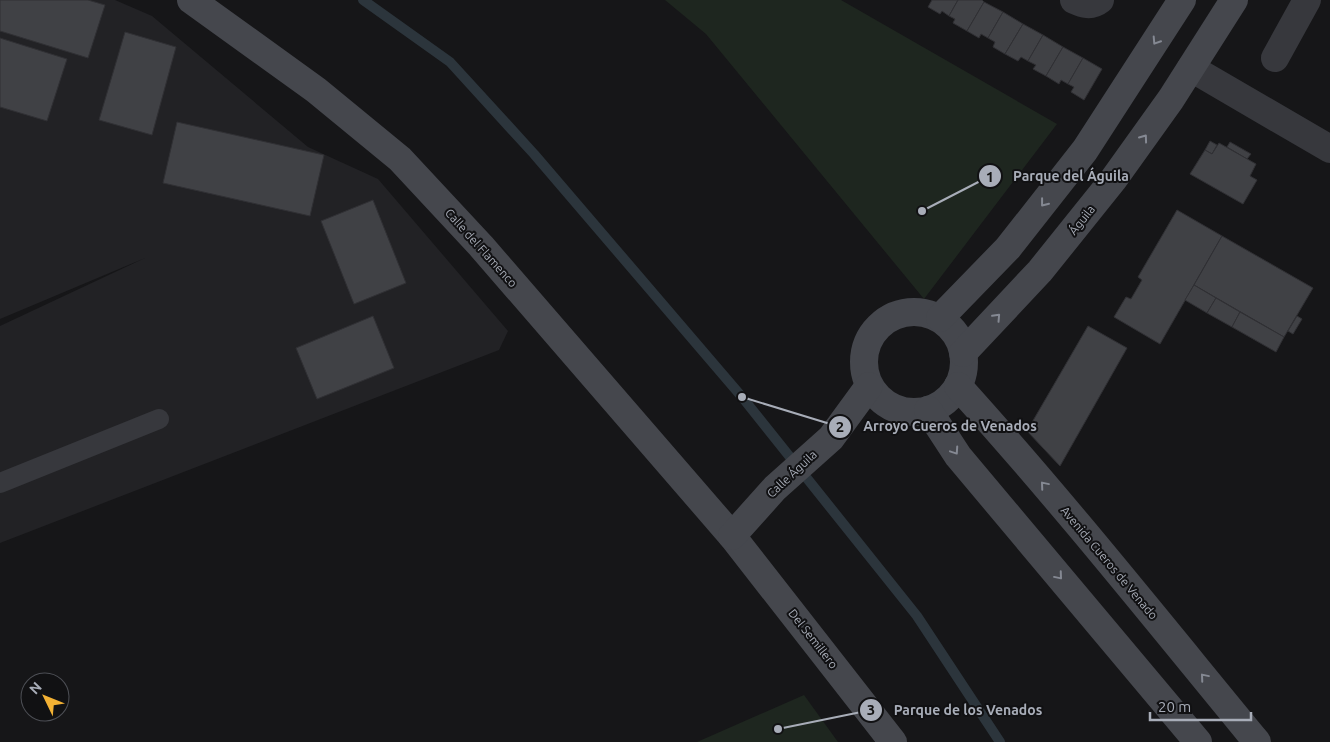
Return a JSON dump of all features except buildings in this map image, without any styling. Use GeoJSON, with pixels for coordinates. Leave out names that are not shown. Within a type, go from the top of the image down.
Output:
{"type":"FeatureCollection","features":[{"type":"Feature","properties":{"kind":"street","name":"Calle del Flamenco"},"geometry":{"type":"LineString","coordinates":[[191,0],[316,90],[400,158],[481,246],[732,536]]}},
{"type":"Feature","properties":{"kind":"street"},"geometry":{"type":"LineString","coordinates":[[1074,0],[1084,4],[1095,4],[1100,0]]}},
{"type":"Feature","properties":{"kind":"street"},"geometry":{"type":"LineString","coordinates":[[940,318],[1008,248],[1085,150],[1182,0]]}},
{"type":"Feature","properties":{"kind":"street","name":"Águila"},"geometry":{"type":"LineString","coordinates":[[963,353],[1040,272],[1113,180],[1171,99],[1234,0]]}},
{"type":"Feature","properties":{"kind":"street"},"geometry":{"type":"LineString","coordinates":[[1275,58],[1302,2]]}},
{"type":"Feature","properties":{"kind":"street"},"geometry":{"type":"LineString","coordinates":[[1191,68],[1330,149]]}},
{"type":"Feature","properties":{"kind":"street"},"geometry":{"type":"LineString","coordinates":[[903,312],[922,312],[940,318],[955,333],[963,353],[964,370],[958,386],[945,401],[928,410],[905,412],[884,403],[870,386],[864,369],[864,351],[872,334],[886,320],[903,312]]}},
{"type":"Feature","properties":{"kind":"street","name":"Calle Águila"},"geometry":{"type":"LineString","coordinates":[[732,536],[775,488],[831,438],[870,386]]}},
{"type":"Feature","properties":{"kind":"street","name":"Avenida Cueros de Venado"},"geometry":{"type":"LineString","coordinates":[[958,386],[993,424],[1257,742]]}},
{"type":"Feature","properties":{"kind":"street"},"geometry":{"type":"LineString","coordinates":[[928,410],[958,456],[1198,742]]}},
{"type":"Feature","properties":{"kind":"street","name":"Del Semillero"},"geometry":{"type":"LineString","coordinates":[[732,536],[893,742]]}},
{"type":"Feature","properties":{"kind":"lane"},"geometry":{"type":"LineString","coordinates":[[0,484],[159,419]]}},
{"type":"Feature","properties":{"kind":"shaded area"},"geometry":{"type":"Polygon","coordinates":[[[0,0],[115,0],[152,16],[308,147],[378,179],[508,331],[499,350],[0,543],[0,326],[145,258],[0,319],[0,0]]]}},
{"type":"Feature","properties":{"kind":"shaded area"},"geometry":{"type":"Polygon","coordinates":[[[665,0],[841,0],[1057,124],[924,299],[706,34],[665,0]]]}},
{"type":"Feature","properties":{"kind":"shaded area"},"geometry":{"type":"Polygon","coordinates":[[[804,695],[838,742],[697,742],[804,695]]]}},
{"type":"Feature","properties":{"kind":"waterway"},"geometry":{"type":"LineString","coordinates":[[363,0],[450,62],[534,154],[742,397],[917,616],[1000,742]]}},
{"type":"Feature","properties":{"kind":"place","name":"Parque del Águila"},"geometry":{"type":"Point","coordinates":[922,211]}},
{"type":"Feature","properties":{"kind":"place","name":"Arroyo Cueros de Venados"},"geometry":{"type":"Point","coordinates":[742,397]}},
{"type":"Feature","properties":{"kind":"place","name":"Parque de los Venados"},"geometry":{"type":"Point","coordinates":[778,729]}}]}
